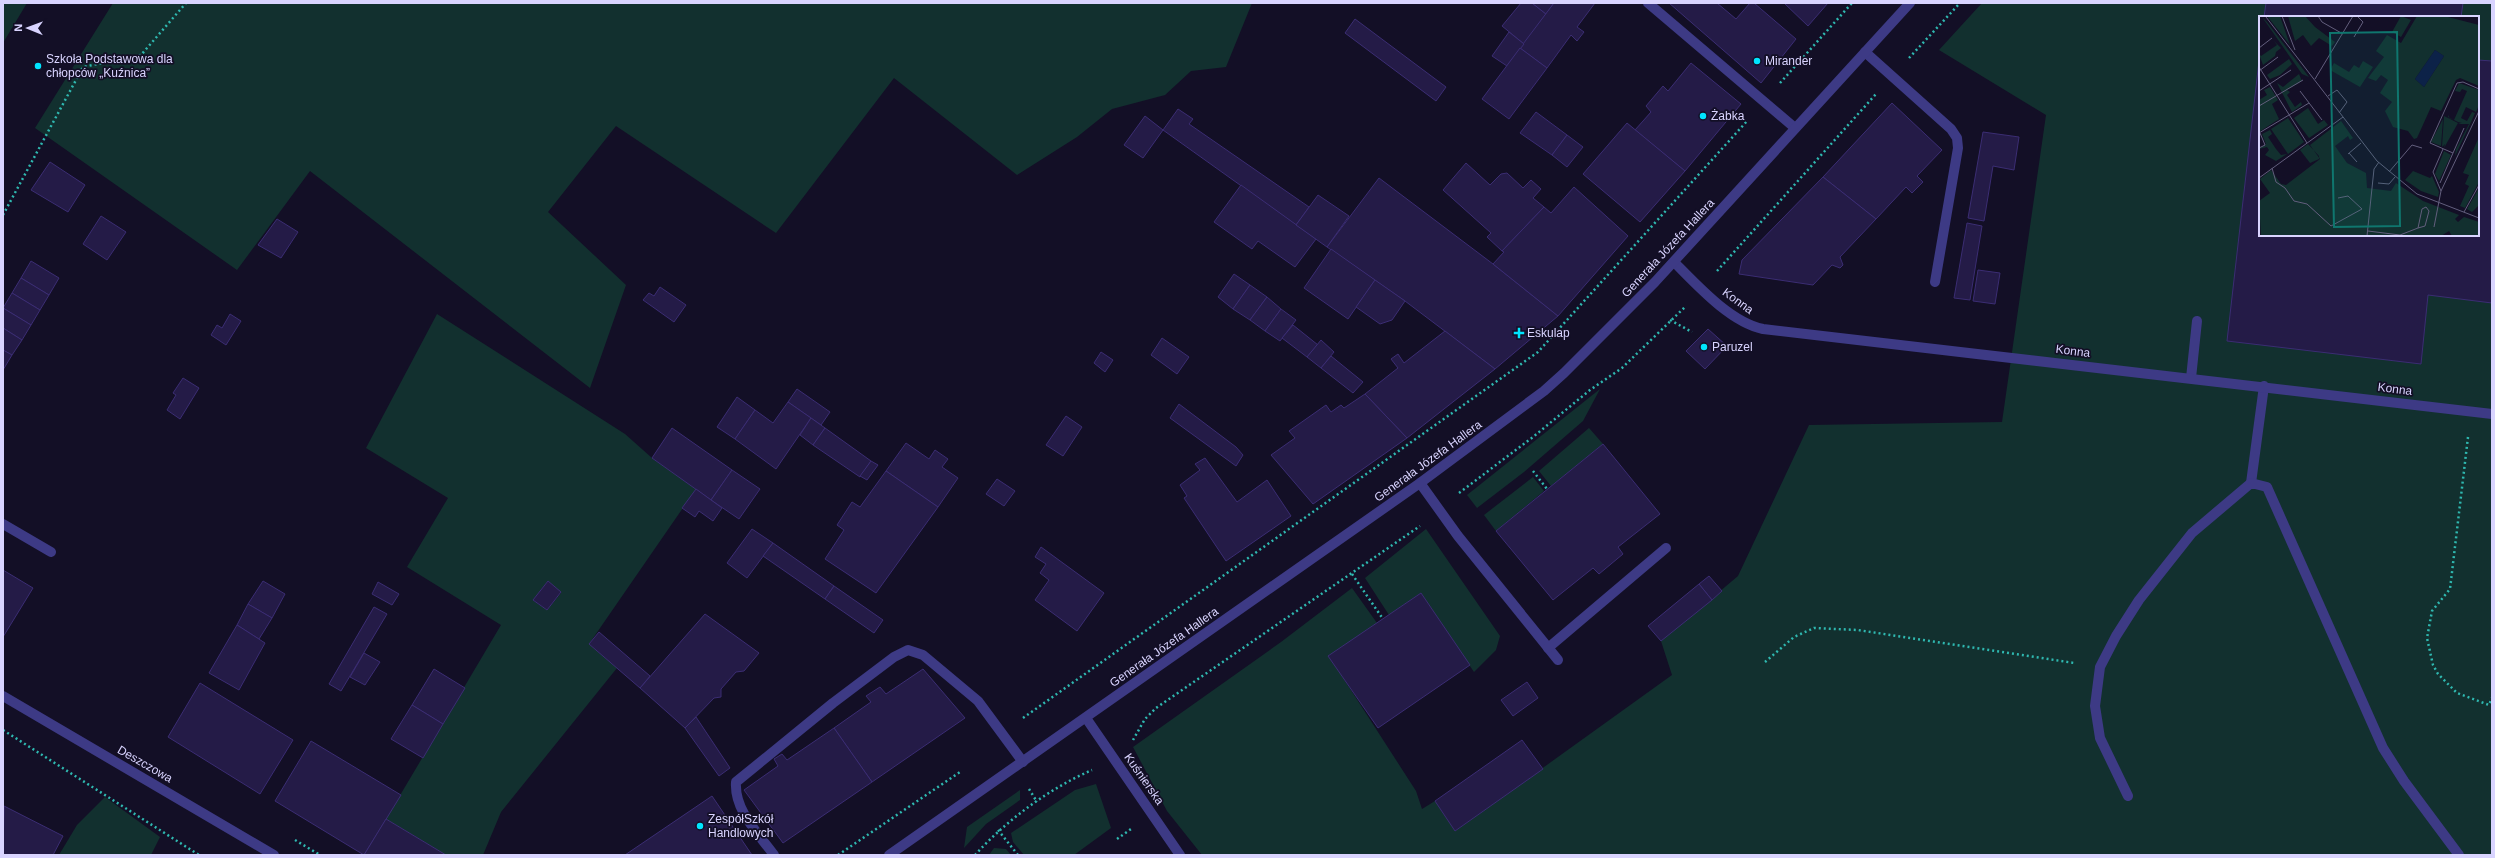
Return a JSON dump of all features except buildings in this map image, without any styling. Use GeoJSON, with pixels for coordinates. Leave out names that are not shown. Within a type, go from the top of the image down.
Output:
{"type":"FeatureCollection","features":[{"type":"Feature","properties":{"kind":"street"},"geometry":{"type":"LineString","coordinates":[[1648,3],[1795,128]]}},
{"type":"Feature","properties":{"kind":"street","name":"Generała Józefa Hallera"},"geometry":{"type":"LineString","coordinates":[[889,855],[1420,483],[1501,425],[1564,373],[1674,262],[1910,3]]}},
{"type":"Feature","properties":{"kind":"street"},"geometry":{"type":"LineString","coordinates":[[1865,52],[1951,129],[1957,138],[1958,148],[1935,282]]}},
{"type":"Feature","properties":{"kind":"street","name":"Konna"},"geometry":{"type":"LineString","coordinates":[[1674,262],[1733,315],[1754,327],[2492,414]]}},
{"type":"Feature","properties":{"kind":"street"},"geometry":{"type":"LineString","coordinates":[[2191,378],[2197,320]]}},
{"type":"Feature","properties":{"kind":"street"},"geometry":{"type":"LineString","coordinates":[[2128,796],[2100,738],[2095,706],[2100,668],[2116,636],[2139,600],[2192,533],[2251,483],[2264,386]]}},
{"type":"Feature","properties":{"kind":"street"},"geometry":{"type":"LineString","coordinates":[[1420,483],[1440,511],[1558,660]]}},
{"type":"Feature","properties":{"kind":"street"},"geometry":{"type":"LineString","coordinates":[[2251,483],[2267,487],[2383,748],[2404,781],[2459,855]]}},
{"type":"Feature","properties":{"kind":"street"},"geometry":{"type":"LineString","coordinates":[[3,524],[51,552]]}},
{"type":"Feature","properties":{"kind":"street"},"geometry":{"type":"LineString","coordinates":[[1548,648],[1666,548]]}},
{"type":"Feature","properties":{"kind":"street"},"geometry":{"type":"LineString","coordinates":[[774,855],[741,809],[735,795],[736,782],[894,656],[908,650],[923,655],[978,700],[1006,736],[1023,762]]}},
{"type":"Feature","properties":{"kind":"street","name":"Deszczowa"},"geometry":{"type":"LineString","coordinates":[[4,700],[274,855]]}},
{"type":"Feature","properties":{"kind":"street","name":"Kuśnierska"},"geometry":{"type":"LineString","coordinates":[[1086,718],[1180,855]]}},
{"type":"Feature","properties":{"kind":"path"},"geometry":{"type":"LineString","coordinates":[[3,215],[83,67],[141,56],[186,3]]}},
{"type":"Feature","properties":{"kind":"path"},"geometry":{"type":"LineString","coordinates":[[1006,736],[1024,718],[1538,352],[1852,3]]}},
{"type":"Feature","properties":{"kind":"path"},"geometry":{"type":"LineString","coordinates":[[1719,269],[1892,76],[1960,3]]}},
{"type":"Feature","properties":{"kind":"path"},"geometry":{"type":"LineString","coordinates":[[1132,741],[1145,719],[1156,708],[1429,520],[1460,492],[1533,437],[1590,390],[1622,368],[1685,307]]}},
{"type":"Feature","properties":{"kind":"path"},"geometry":{"type":"LineString","coordinates":[[1670,320],[1692,332]]}},
{"type":"Feature","properties":{"kind":"path"},"geometry":{"type":"LineString","coordinates":[[2471,411],[2450,588],[2432,611],[2427,638],[2433,665],[2438,674],[2458,693],[2490,705],[2492,698]]}},
{"type":"Feature","properties":{"kind":"path"},"geometry":{"type":"LineString","coordinates":[[1533,471],[1548,489]]}},
{"type":"Feature","properties":{"kind":"path"},"geometry":{"type":"LineString","coordinates":[[1352,574],[1383,619]]}},
{"type":"Feature","properties":{"kind":"path"},"geometry":{"type":"LineString","coordinates":[[1765,662],[1794,637],[1814,628],[1858,630],[2100,668]]}},
{"type":"Feature","properties":{"kind":"path"},"geometry":{"type":"LineString","coordinates":[[3,730],[199,855]]}},
{"type":"Feature","properties":{"kind":"path"},"geometry":{"type":"LineString","coordinates":[[975,855],[998,830],[1064,783],[1094,769]]}},
{"type":"Feature","properties":{"kind":"path"},"geometry":{"type":"LineString","coordinates":[[838,855],[962,770]]}},
{"type":"Feature","properties":{"kind":"path"},"geometry":{"type":"LineString","coordinates":[[1117,839],[1133,828]]}},
{"type":"Feature","properties":{"kind":"path"},"geometry":{"type":"LineString","coordinates":[[998,830],[1018,855]]}},
{"type":"Feature","properties":{"kind":"green space"},"geometry":{"type":"Polygon","coordinates":[[[3,3],[27,3],[3,43],[3,3]]]}},
{"type":"Feature","properties":{"kind":"green space"},"geometry":{"type":"Polygon","coordinates":[[[113,3],[1252,3],[1226,67],[1191,71],[1165,95],[1112,109],[1077,137],[1017,175],[894,78],[776,233],[616,126],[548,212],[626,285],[590,388],[310,171],[237,270],[35,128],[113,3]]]}},
{"type":"Feature","properties":{"kind":"green space"},"geometry":{"type":"Polygon","coordinates":[[[1982,3],[2492,3],[2492,855],[1202,855],[1167,811],[1133,747],[1281,642],[1352,588],[1377,623],[1329,656],[1416,791],[1422,809],[1435,801],[1455,831],[1672,675],[1661,641],[1738,576],[1809,425],[2002,422],[2046,115],[1939,50],[1982,3]]]}},
{"type":"Feature","properties":{"kind":"green space"},"geometry":{"type":"Polygon","coordinates":[[[437,314],[625,434],[652,458],[696,489],[589,644],[617,668],[501,812],[483,855],[446,855],[386,819],[501,625],[407,567],[448,498],[366,448],[437,314]],[[548,581],[533,600],[547,610],[561,593],[548,581]]]}},
{"type":"Feature","properties":{"kind":"green space"},"geometry":{"type":"Polygon","coordinates":[[[1600,389],[1583,421],[1524,472],[1477,508],[1467,495],[1600,389]]]}},
{"type":"Feature","properties":{"kind":"green space"},"geometry":{"type":"Polygon","coordinates":[[[1589,428],[1603,444],[1551,486],[1539,471],[1589,428]]]}},
{"type":"Feature","properties":{"kind":"green space"},"geometry":{"type":"Polygon","coordinates":[[[1533,477],[1544,491],[1496,531],[1484,515],[1533,477]]]}},
{"type":"Feature","properties":{"kind":"green space"},"geometry":{"type":"Polygon","coordinates":[[[1426,529],[1500,636],[1496,650],[1474,672],[1421,593],[1389,615],[1365,578],[1426,529]]]}},
{"type":"Feature","properties":{"kind":"green space"},"geometry":{"type":"Polygon","coordinates":[[[1096,784],[1111,828],[1074,855],[1024,855],[1013,842],[1011,833],[1075,790],[1096,784]]]}},
{"type":"Feature","properties":{"kind":"green space"},"geometry":{"type":"Polygon","coordinates":[[[1020,790],[1020,800],[986,824],[964,848],[967,827],[1020,790]]]}},
{"type":"Feature","properties":{"kind":"green space"},"geometry":{"type":"Polygon","coordinates":[[[105,797],[160,837],[151,855],[59,855],[77,825],[105,797]]]}},
{"type":"Feature","properties":{"kind":"green space"},"geometry":{"type":"Polygon","coordinates":[[[994,848],[1006,849],[1011,855],[989,855],[994,848]]]}},
{"type":"Feature","properties":{"kind":"place","name":"Mirander"},"geometry":{"type":"Point","coordinates":[1757,61]}},
{"type":"Feature","properties":{"kind":"place","name":"Szkoła Podstawowa dla chłopców „Kuźnica”"},"geometry":{"type":"Point","coordinates":[38,66]}},
{"type":"Feature","properties":{"kind":"place","name":"Żabka"},"geometry":{"type":"Point","coordinates":[1703,116]}},
{"type":"Feature","properties":{"kind":"place","name":"Eskulap"},"geometry":{"type":"Point","coordinates":[1519,333]}},
{"type":"Feature","properties":{"kind":"place","name":"Paruzel"},"geometry":{"type":"Point","coordinates":[1704,347]}},
{"type":"Feature","properties":{"kind":"place","name":"ZespółSzkół Handlowych"},"geometry":{"type":"Point","coordinates":[700,826]}}]}
